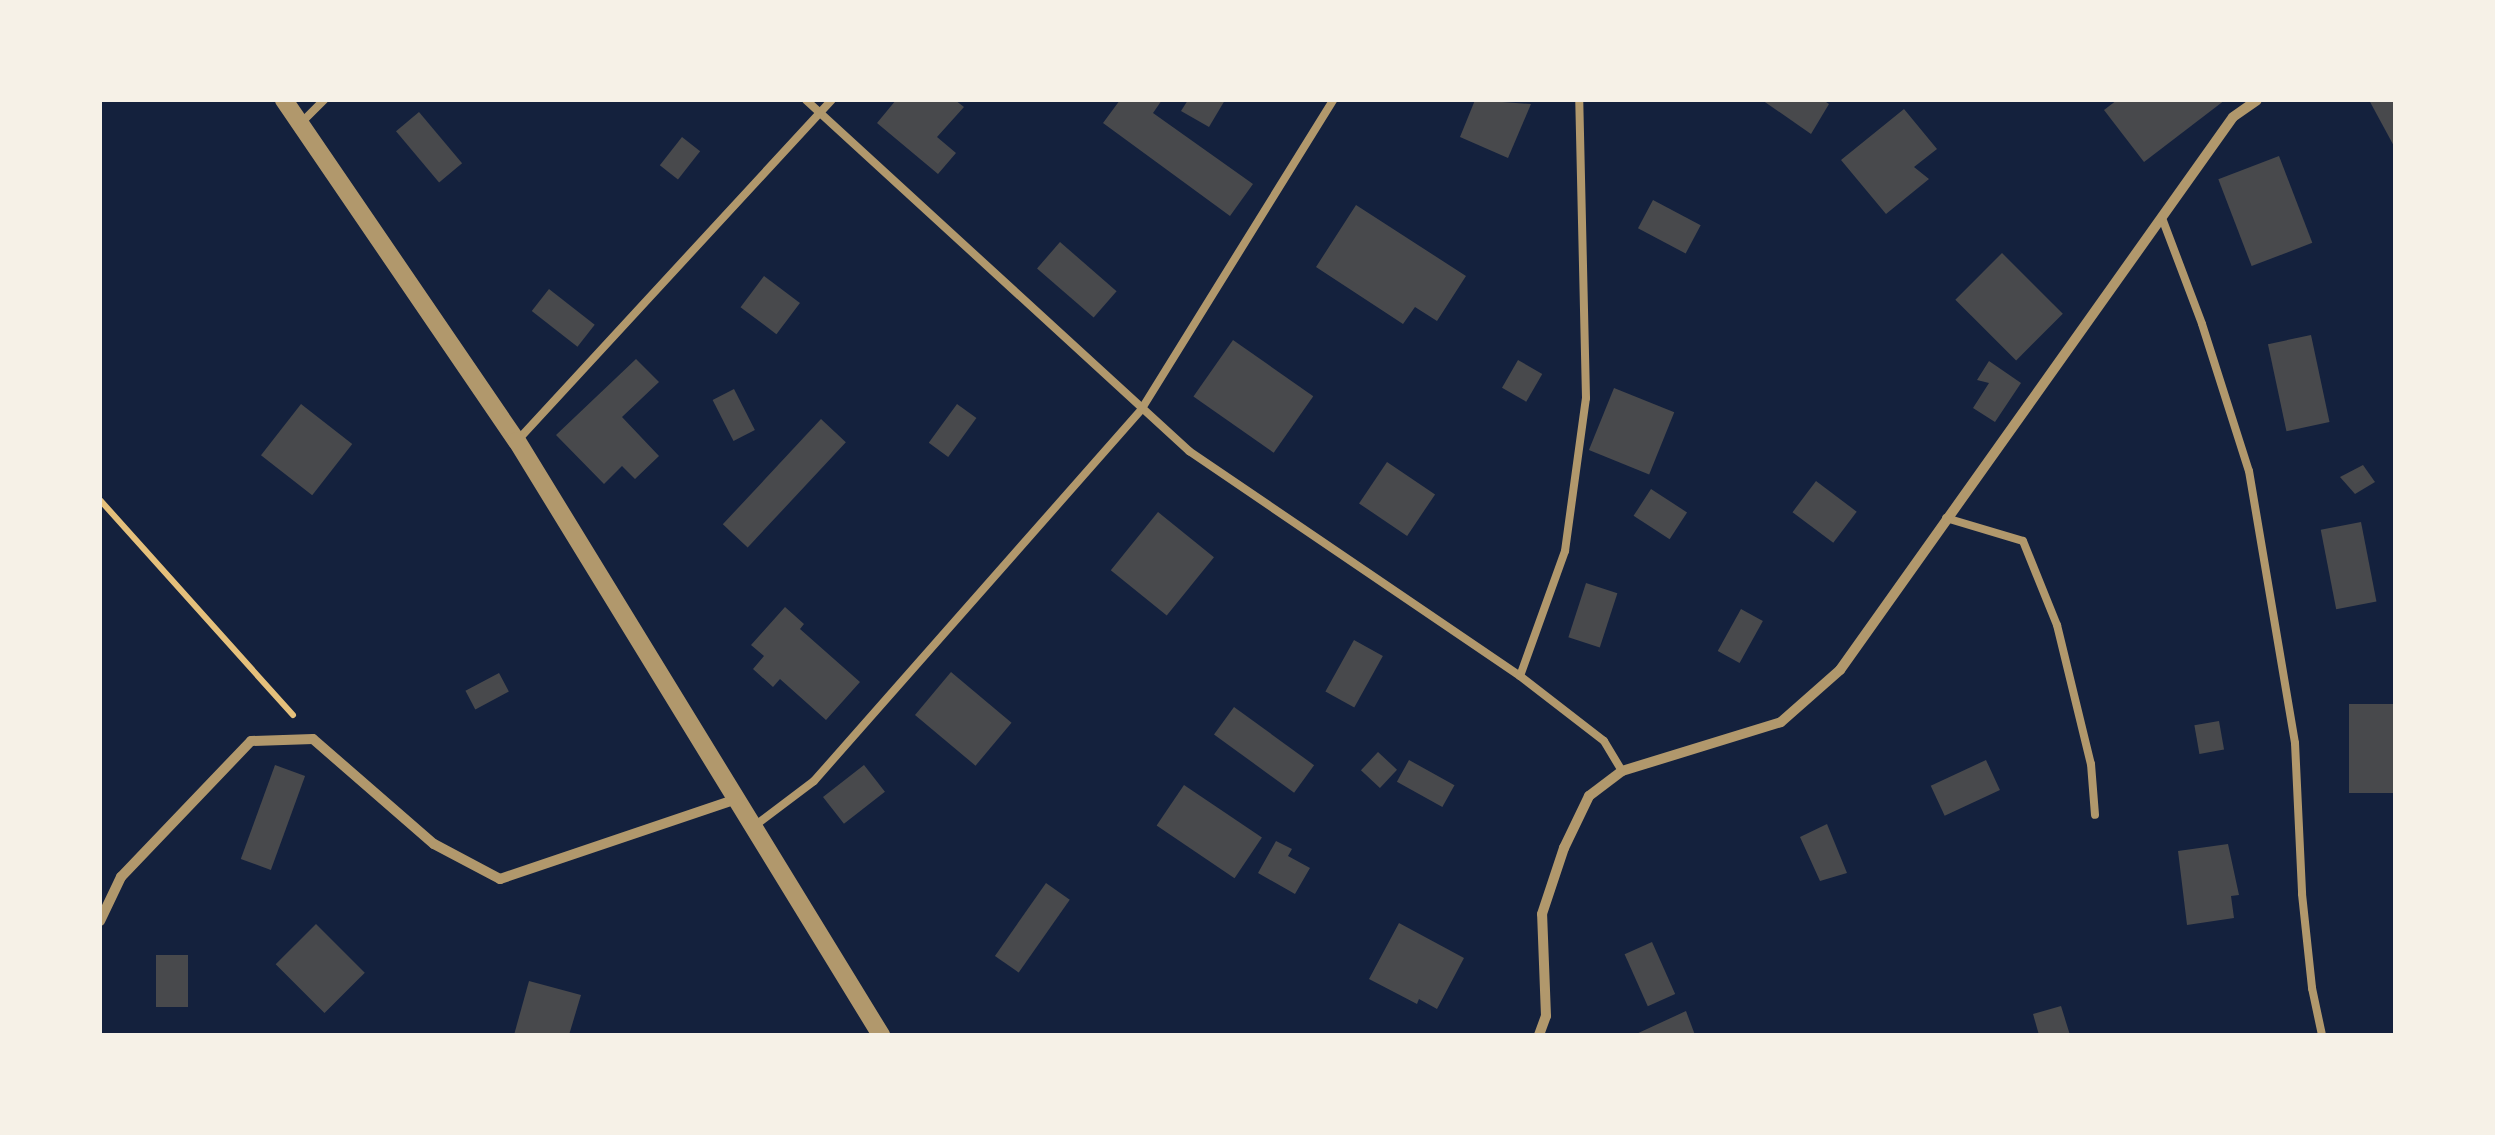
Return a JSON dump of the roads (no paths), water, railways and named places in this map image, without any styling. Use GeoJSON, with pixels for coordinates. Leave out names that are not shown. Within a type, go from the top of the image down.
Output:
{"type":"FeatureCollection","features":[{"type":"Feature","properties":{"kind":"street"},"geometry":{"type":"LineString","coordinates":[[284,100],[518,442],[882,1035]]}},
{"type":"Feature","properties":{"kind":"street"},"geometry":{"type":"LineString","coordinates":[[1540,1035],[1546,1016],[1542,914],[1564,848],[1590,796],[1622,771],[1782,722],[1840,670],[2234,117],[2257,100]]}},
{"type":"Feature","properties":{"kind":"street"},"geometry":{"type":"LineString","coordinates":[[100,921],[122,877],[251,741],[314,739],[434,844],[500,879],[736,799]]}},
{"type":"Feature","properties":{"kind":"lane"},"geometry":{"type":"LineString","coordinates":[[302,123],[324,100]]}},
{"type":"Feature","properties":{"kind":"lane"},"geometry":{"type":"LineString","coordinates":[[806,100],[1189,450],[1520,676],[1604,741],[1622,771]]}},
{"type":"Feature","properties":{"kind":"lane"},"geometry":{"type":"LineString","coordinates":[[518,442],[832,100]]}},
{"type":"Feature","properties":{"kind":"lane"},"geometry":{"type":"LineString","coordinates":[[753,827],[814,781],[1141,410],[1333,100]]}},
{"type":"Feature","properties":{"kind":"lane"},"geometry":{"type":"LineString","coordinates":[[1520,676],[1564,551],[1586,398],[1579,100]]}},
{"type":"Feature","properties":{"kind":"lane"},"geometry":{"type":"LineString","coordinates":[[2162,218],[2202,324],[2249,471],[2295,743],[2306,932],[2322,1035]]}},
{"type":"Feature","properties":{"kind":"lane"},"geometry":{"type":"LineString","coordinates":[[1946,518],[2023,541],[2057,625],[2091,764],[2095,816]]}}]}
